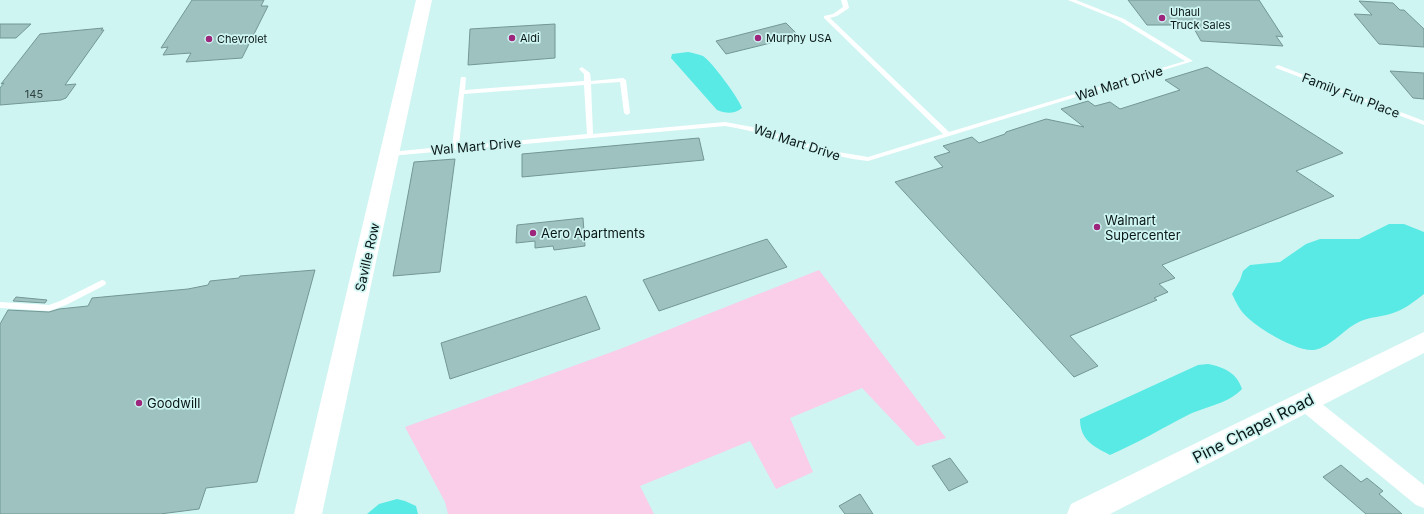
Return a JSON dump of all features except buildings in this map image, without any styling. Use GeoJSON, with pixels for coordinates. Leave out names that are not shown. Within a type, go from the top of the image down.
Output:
{"type":"FeatureCollection","features":[{"type":"Feature","properties":{"kind":"street","name":"Saville Row"},"geometry":{"type":"LineString","coordinates":[[308,514],[424,0]]}},
{"type":"Feature","properties":{"kind":"street","name":"Pine Chapel Road"},"geometry":{"type":"LineString","coordinates":[[1081,514],[1424,342]]}},
{"type":"Feature","properties":{"kind":"street"},"geometry":{"type":"LineString","coordinates":[[1305,402],[1424,498]]}},
{"type":"Feature","properties":{"kind":"lane"},"geometry":{"type":"LineString","coordinates":[[844,0],[846,8],[835,15],[826,17],[948,135]]}},
{"type":"Feature","properties":{"kind":"lane","name":"Wal Mart Drive"},"geometry":{"type":"LineString","coordinates":[[390,154],[725,124],[739,125],[848,158],[868,159],[1190,61],[1122,20],[1071,0]]}},
{"type":"Feature","properties":{"kind":"lane","name":"Family Fun Place"},"geometry":{"type":"LineString","coordinates":[[1278,67],[1424,123]]}},
{"type":"Feature","properties":{"kind":"lane"},"geometry":{"type":"LineString","coordinates":[[582,69],[587,73],[590,136]]}},
{"type":"Feature","properties":{"kind":"lane"},"geometry":{"type":"LineString","coordinates":[[455,148],[463,78]]}},
{"type":"Feature","properties":{"kind":"lane"},"geometry":{"type":"LineString","coordinates":[[462,92],[623,80],[627,113]]}},
{"type":"Feature","properties":{"kind":"lane"},"geometry":{"type":"LineString","coordinates":[[0,305],[49,308],[63,304],[102,283]]}},
{"type":"Feature","properties":{"kind":"shaded area"},"geometry":{"type":"Polygon","coordinates":[[[819,270],[946,438],[917,446],[862,388],[790,418],[813,472],[776,489],[750,441],[640,486],[654,514],[448,514],[445,502],[405,427],[620,349],[819,270]]]}},
{"type":"Feature","properties":{"kind":"water"},"geometry":{"type":"Polygon","coordinates":[[[688,52],[703,56],[707,60],[730,88],[742,108],[730,113],[717,110],[671,58],[672,54],[688,52]]]}},
{"type":"Feature","properties":{"kind":"water"},"geometry":{"type":"Polygon","coordinates":[[[1389,224],[1404,224],[1424,232],[1424,294],[1399,311],[1364,320],[1355,324],[1327,345],[1314,350],[1307,350],[1288,344],[1260,328],[1245,315],[1238,306],[1232,294],[1243,271],[1250,265],[1280,262],[1306,244],[1320,239],[1359,239],[1389,224]]]}},
{"type":"Feature","properties":{"kind":"water"},"geometry":{"type":"Polygon","coordinates":[[[1208,364],[1229,372],[1237,379],[1242,389],[1237,394],[1225,401],[1190,414],[1110,455],[1098,449],[1089,442],[1082,432],[1080,419],[1198,365],[1208,364]]]}},
{"type":"Feature","properties":{"kind":"water"},"geometry":{"type":"Polygon","coordinates":[[[397,499],[416,506],[418,514],[367,514],[379,504],[397,499]]]}},
{"type":"Feature","properties":{"kind":"place","name":"Uhaul Truck Sales"},"geometry":{"type":"Point","coordinates":[1162,18]}},
{"type":"Feature","properties":{"kind":"place","name":"Aldi"},"geometry":{"type":"Point","coordinates":[512,38]}},
{"type":"Feature","properties":{"kind":"place","name":"Murphy USA"},"geometry":{"type":"Point","coordinates":[758,38]}},
{"type":"Feature","properties":{"kind":"place","name":"Chevrolet"},"geometry":{"type":"Point","coordinates":[209,39]}},
{"type":"Feature","properties":{"kind":"place","name":"Walmart Supercenter"},"geometry":{"type":"Point","coordinates":[1097,227]}},
{"type":"Feature","properties":{"kind":"place","name":"Aero Apartments"},"geometry":{"type":"Point","coordinates":[533,233]}},
{"type":"Feature","properties":{"kind":"place","name":"Goodwill"},"geometry":{"type":"Point","coordinates":[139,403]}}]}
